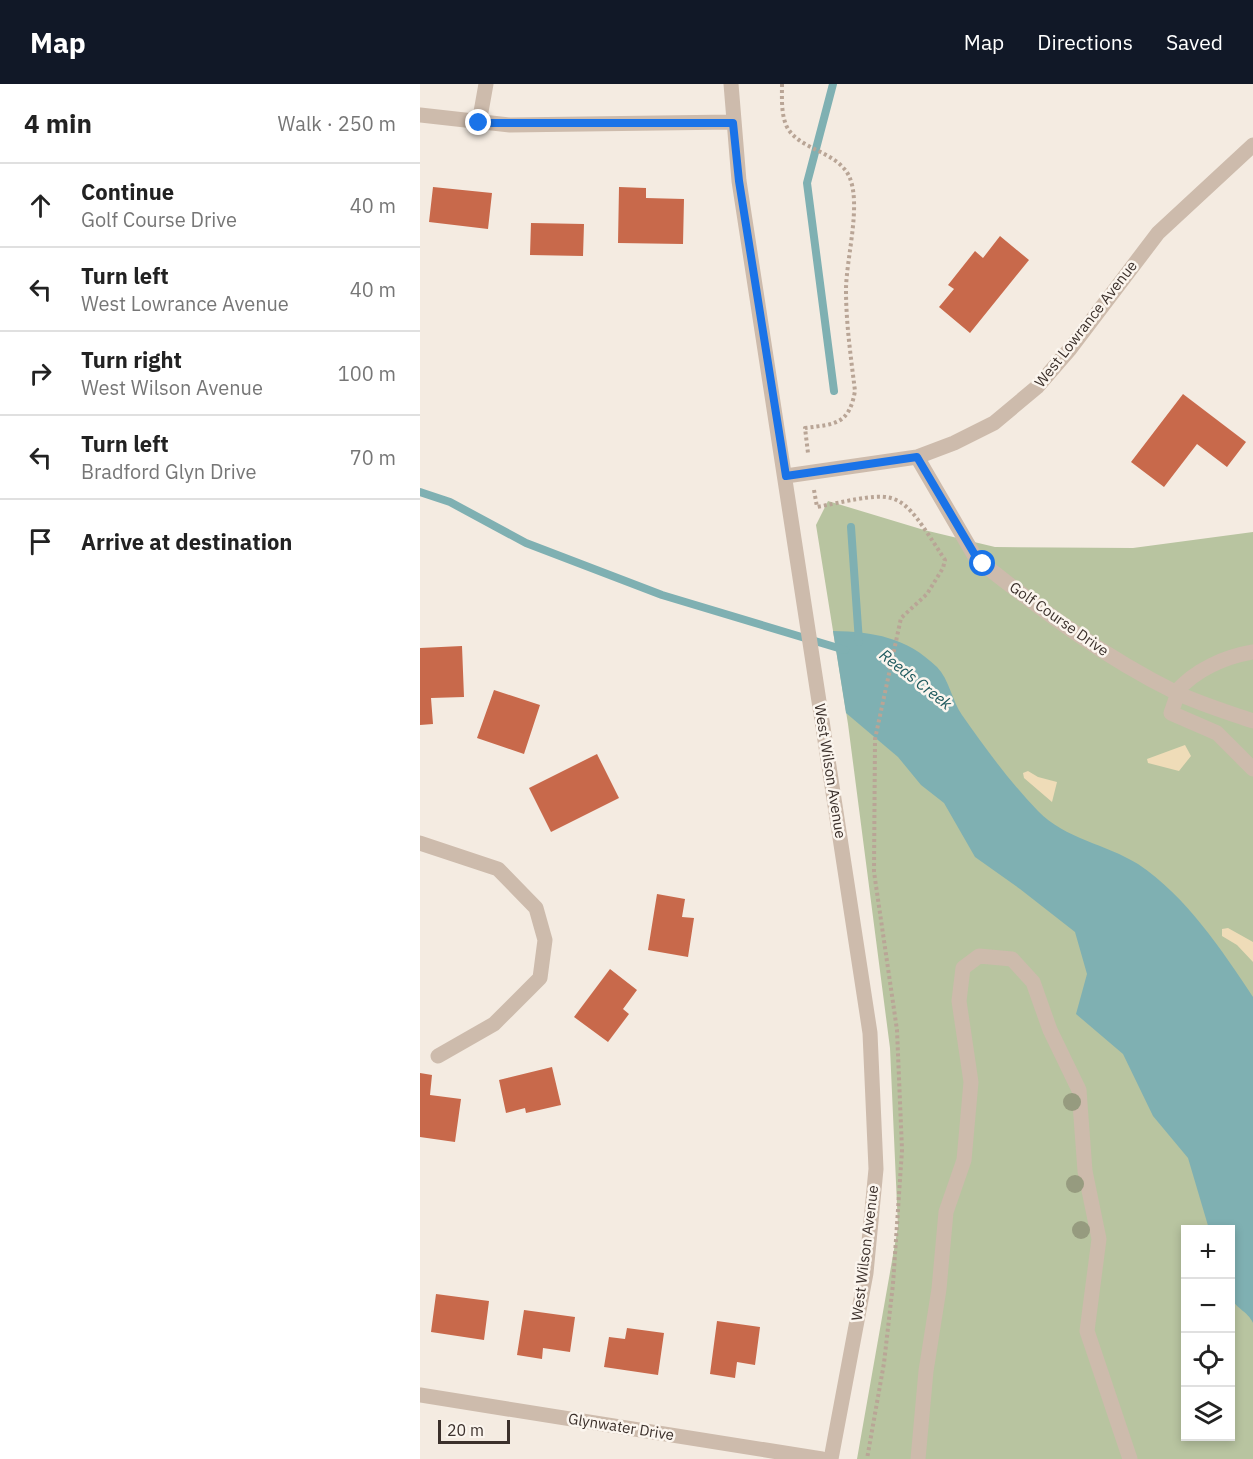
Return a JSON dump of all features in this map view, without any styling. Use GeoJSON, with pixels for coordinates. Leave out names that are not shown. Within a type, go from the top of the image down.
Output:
{"type":"FeatureCollection","features":[{"type":"Feature","properties":{"kind":"street"},"geometry":{"type":"LineString","coordinates":[[479,123],[486,84]]}},
{"type":"Feature","properties":{"kind":"street","name":"West Wilson Avenue"},"geometry":{"type":"LineString","coordinates":[[731,84],[739,181],[870,1033],[876,1169],[866,1273],[831,1459]]}},
{"type":"Feature","properties":{"kind":"street"},"geometry":{"type":"LineString","coordinates":[[420,115],[479,123],[733,123]]}},
{"type":"Feature","properties":{"kind":"street","name":"West Lowrance Avenue"},"geometry":{"type":"LineString","coordinates":[[786,476],[917,457],[954,443],[994,423],[1037,387],[1070,349],[1158,233],[1253,146]]}},
{"type":"Feature","properties":{"kind":"street","name":"Golf Course Drive"},"geometry":{"type":"LineString","coordinates":[[917,457],[978,560],[1045,613],[1114,657],[1177,693],[1253,721]]}},
{"type":"Feature","properties":{"kind":"street"},"geometry":{"type":"LineString","coordinates":[[1253,652],[1213,665],[1188,678],[1177,693],[1171,713],[1217,733],[1253,769]]}},
{"type":"Feature","properties":{"kind":"street"},"geometry":{"type":"LineString","coordinates":[[420,843],[498,869],[537,908],[545,940],[540,978],[494,1024],[438,1056]]}},
{"type":"Feature","properties":{"kind":"street"},"geometry":{"type":"LineString","coordinates":[[918,1459],[946,1212],[964,1160],[971,1082],[959,1001],[960,990],[963,968],[979,956],[1012,959],[1033,982],[1050,1030],[1079,1090],[1085,1171],[1099,1239],[1087,1331],[1130,1459]]}},
{"type":"Feature","properties":{"kind":"street","name":"Glynwater Drive"},"geometry":{"type":"LineString","coordinates":[[420,1395],[822,1459]]}},
{"type":"Feature","properties":{"kind":"path"},"geometry":{"type":"LineString","coordinates":[[782,84],[782,114],[787,128],[797,138],[842,165],[850,178],[853,195],[846,287],[855,391],[852,407],[846,418],[834,424],[805,428],[810,464]]}},
{"type":"Feature","properties":{"kind":"path"},"geometry":{"type":"LineString","coordinates":[[815,499],[816,507],[872,496],[886,496],[903,501],[915,513],[945,560],[943,568],[927,594],[901,618],[875,739],[875,760]]}},
{"type":"Feature","properties":{"kind":"green space"},"geometry":{"type":"Polygon","coordinates":[[[828,501],[924,530],[995,547],[1133,548],[1253,532],[1253,1459],[857,1459],[898,1227],[890,1048],[848,724],[816,525],[828,501]]]}},
{"type":"Feature","properties":{"kind":"sand"},"geometry":{"type":"Polygon","coordinates":[[[1185,745],[1191,756],[1179,771],[1148,763],[1147,759],[1185,745]]]}},
{"type":"Feature","properties":{"kind":"sand"},"geometry":{"type":"Polygon","coordinates":[[[1028,771],[1038,777],[1057,782],[1052,802],[1024,778],[1023,773],[1028,771]]]}},
{"type":"Feature","properties":{"kind":"sand"},"geometry":{"type":"Polygon","coordinates":[[[1228,928],[1253,942],[1253,962],[1237,945],[1222,936],[1222,929],[1228,928]]]}},
{"type":"Feature","properties":{"kind":"water"},"geometry":{"type":"Polygon","coordinates":[[[833,631],[876,635],[913,649],[941,672],[962,715],[998,764],[1038,811],[1073,835],[1126,857],[1155,877],[1202,925],[1229,961],[1253,997],[1253,1323],[1248,1315],[1235,1304],[1235,1225],[1208,1225],[1188,1158],[1153,1116],[1123,1054],[1076,1014],[1087,974],[1075,932],[975,857],[944,803],[921,785],[898,757],[846,713],[833,631]]]}},
{"type":"Feature","properties":{"kind":"building"},"geometry":{"type":"Polygon","coordinates":[[[433,187],[492,193],[488,229],[429,222],[433,187]]]}},
{"type":"Feature","properties":{"kind":"building"},"geometry":{"type":"Polygon","coordinates":[[[619,187],[646,188],[646,198],[684,199],[683,244],[618,243],[619,187]]]}},
{"type":"Feature","properties":{"kind":"building"},"geometry":{"type":"Polygon","coordinates":[[[531,223],[584,224],[583,256],[530,255],[531,223]]]}},
{"type":"Feature","properties":{"kind":"building"},"geometry":{"type":"Polygon","coordinates":[[[1000,236],[1029,260],[970,333],[939,307],[954,289],[948,285],[975,251],[983,258],[1000,236]]]}},
{"type":"Feature","properties":{"kind":"building"},"geometry":{"type":"Polygon","coordinates":[[[1183,394],[1246,442],[1227,467],[1197,444],[1164,487],[1131,462],[1183,394]]]}},
{"type":"Feature","properties":{"kind":"building"},"geometry":{"type":"Polygon","coordinates":[[[462,646],[464,697],[431,698],[433,724],[420,725],[420,648],[462,646]]]}},
{"type":"Feature","properties":{"kind":"building"},"geometry":{"type":"Polygon","coordinates":[[[494,690],[540,705],[524,754],[477,738],[494,690]]]}},
{"type":"Feature","properties":{"kind":"building"},"geometry":{"type":"Polygon","coordinates":[[[597,754],[619,798],[551,832],[529,788],[597,754]]]}},
{"type":"Feature","properties":{"kind":"building"},"geometry":{"type":"Polygon","coordinates":[[[657,894],[685,899],[682,917],[694,918],[688,957],[648,950],[657,894]]]}},
{"type":"Feature","properties":{"kind":"building"},"geometry":{"type":"Polygon","coordinates":[[[610,969],[637,990],[623,1009],[629,1014],[608,1042],[574,1017],[610,969]]]}},
{"type":"Feature","properties":{"kind":"building"},"geometry":{"type":"Polygon","coordinates":[[[552,1067],[561,1105],[526,1113],[525,1108],[506,1113],[499,1080],[552,1067]]]}},
{"type":"Feature","properties":{"kind":"building"},"geometry":{"type":"Polygon","coordinates":[[[420,1073],[432,1075],[430,1095],[461,1099],[455,1142],[420,1137],[420,1073]]]}},
{"type":"Feature","properties":{"kind":"building"},"geometry":{"type":"Polygon","coordinates":[[[436,1294],[489,1301],[484,1340],[431,1332],[436,1294]]]}},
{"type":"Feature","properties":{"kind":"building"},"geometry":{"type":"Polygon","coordinates":[[[524,1310],[575,1317],[570,1352],[543,1348],[542,1359],[517,1355],[524,1310]]]}},
{"type":"Feature","properties":{"kind":"building"},"geometry":{"type":"Polygon","coordinates":[[[717,1321],[760,1327],[755,1365],[737,1362],[735,1378],[710,1374],[717,1321]]]}},
{"type":"Feature","properties":{"kind":"building"},"geometry":{"type":"Polygon","coordinates":[[[627,1328],[664,1333],[658,1375],[604,1367],[609,1337],[625,1339],[627,1328]]]}},
{"type":"Feature","properties":{"kind":"waterway"},"geometry":{"type":"LineString","coordinates":[[833,84],[807,183],[834,391]]}},
{"type":"Feature","properties":{"kind":"waterway","name":"Reeds Creek"},"geometry":{"type":"LineString","coordinates":[[420,492],[450,502],[526,543],[662,595],[845,650]]}},
{"type":"Feature","properties":{"kind":"waterway"},"geometry":{"type":"LineString","coordinates":[[851,527],[859,642]]}},
{"type":"Feature","properties":{"kind":"route"},"geometry":{"type":"LineString","coordinates":[[479,123],[510,125],[733,123],[739,181],[786,476],[917,457],[978,560],[983,564]]}}]}
